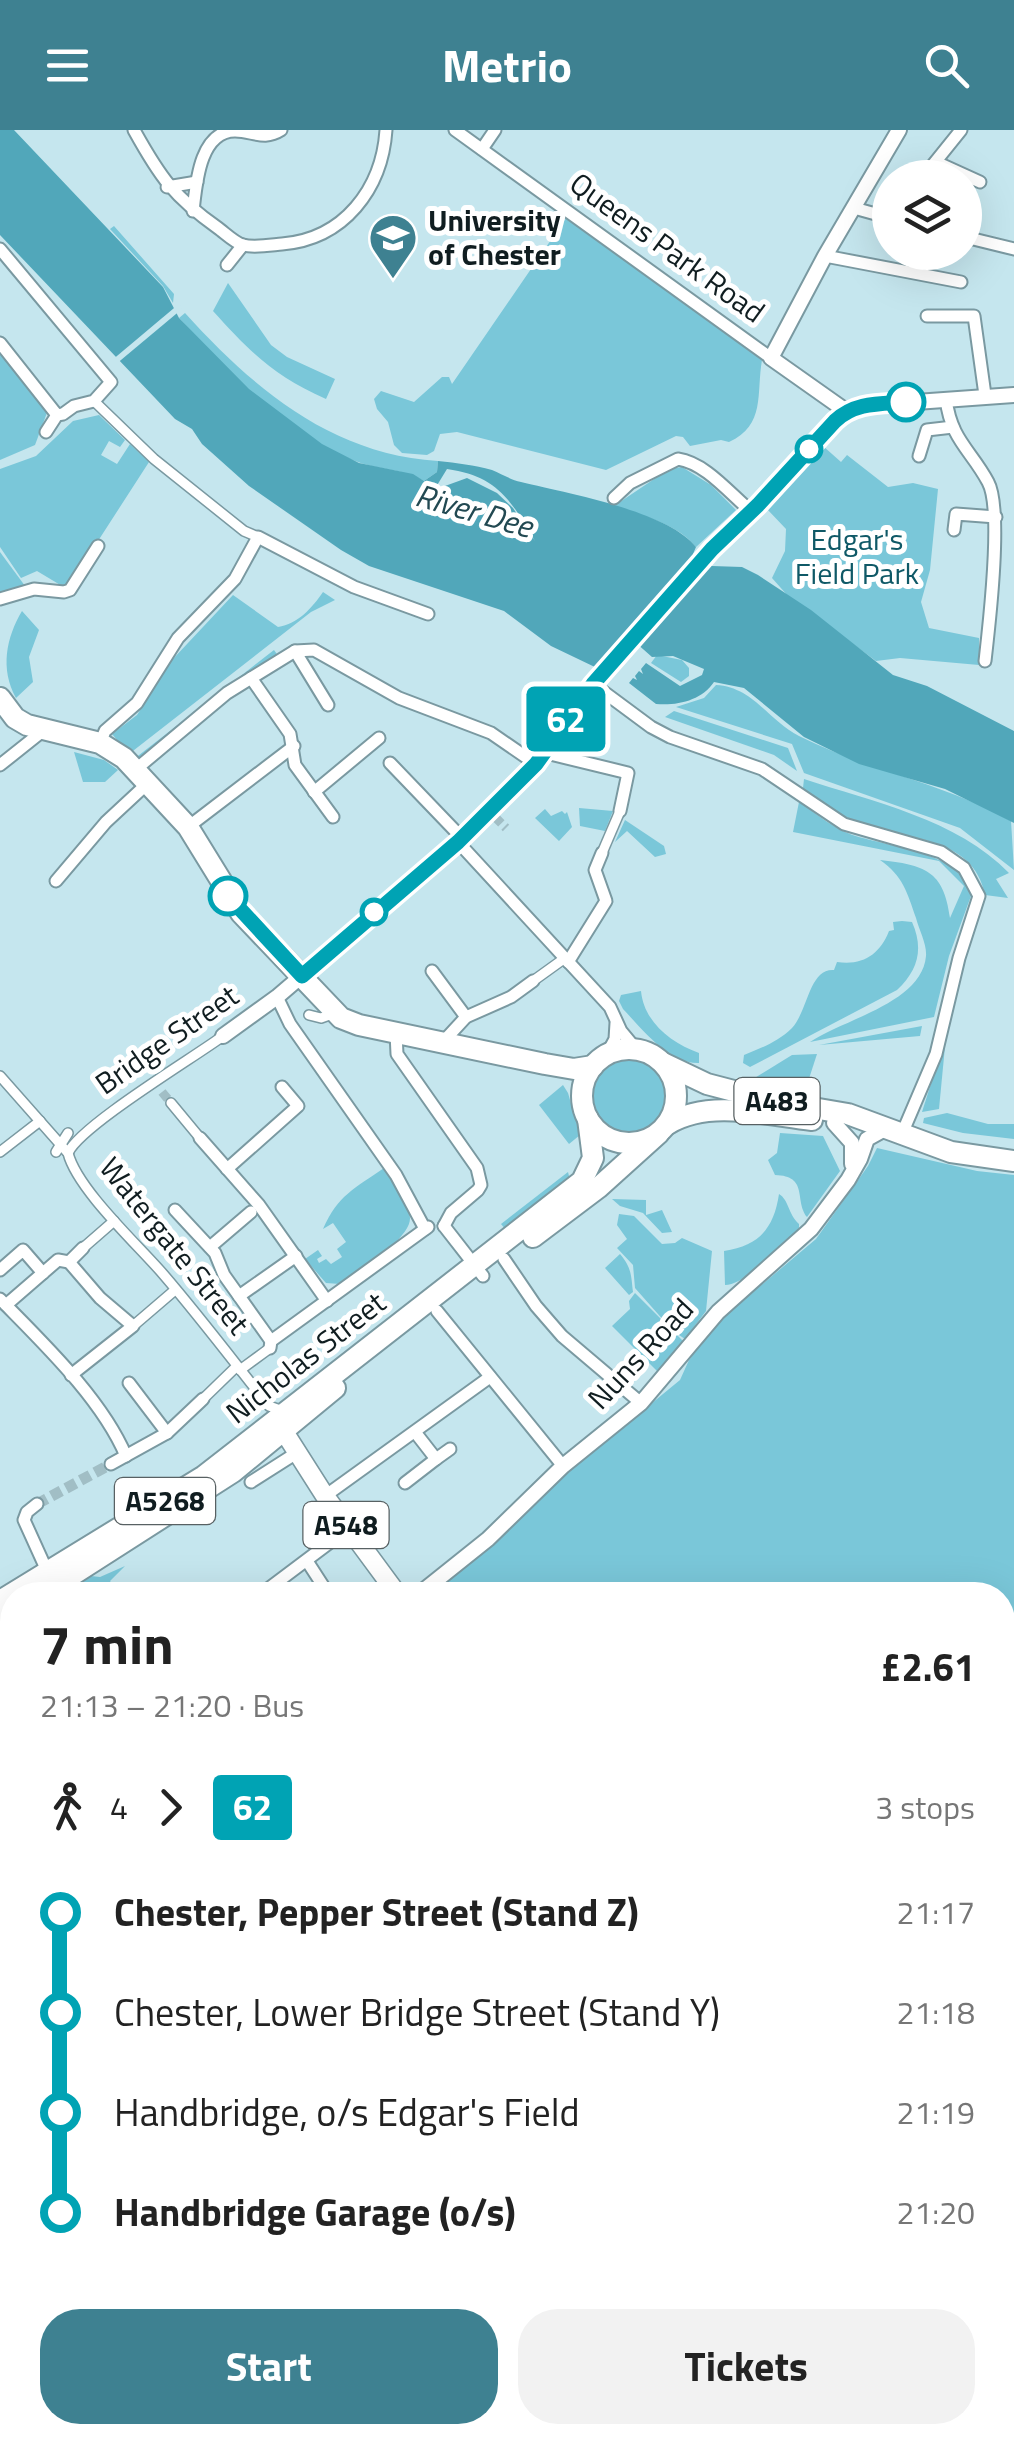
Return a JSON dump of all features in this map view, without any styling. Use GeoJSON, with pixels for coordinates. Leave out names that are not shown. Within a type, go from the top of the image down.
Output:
{"type":"FeatureCollection","features":[{"type":"Feature","properties":{"kind":"highway"},"geometry":{"type":"LineString","coordinates":[[0,698],[33,734],[100,743],[117,752],[188,827],[241,913],[334,1013],[359,1025],[574,1069],[636,1049],[664,1063],[671,1074],[676,1099],[663,1128],[634,1143],[620,1142],[607,1138],[570,1082],[545,1064]]}},
{"type":"Feature","properties":{"kind":"highway","name":"A5268"},"geometry":{"type":"LineString","coordinates":[[585,1109],[583,1087],[600,1060]]}},
{"type":"Feature","properties":{"kind":"highway","name":"A483"},"geometry":{"type":"LineString","coordinates":[[664,1063],[707,1084],[848,1114],[951,1152],[1014,1161]]}},
{"type":"Feature","properties":{"kind":"highway","name":"Nicholas Street"},"geometry":{"type":"LineString","coordinates":[[278,1426],[479,1270],[582,1182],[594,1158],[585,1109]]}},
{"type":"Feature","properties":{"kind":"highway","name":"A483"},"geometry":{"type":"LineString","coordinates":[[663,1128],[688,1113],[706,1110],[893,1132]]}},
{"type":"Feature","properties":{"kind":"highway","name":"Nicholas Street"},"geometry":{"type":"LineString","coordinates":[[52,1582],[106,1538],[278,1426],[437,1310],[479,1270],[504,1259],[598,1188],[663,1128]]}},
{"type":"Feature","properties":{"kind":"main road","name":"Watergate Street"},"geometry":{"type":"LineString","coordinates":[[278,1426],[388,1582]]}},
{"type":"Feature","properties":{"kind":"street"},"geometry":{"type":"LineString","coordinates":[[134,130],[167,187],[193,211],[243,245],[294,243],[343,221],[366,199],[378,172],[386,130]]}},
{"type":"Feature","properties":{"kind":"street"},"geometry":{"type":"LineString","coordinates":[[193,211],[196,182],[207,150],[217,137],[237,130],[270,136],[281,130]]}},
{"type":"Feature","properties":{"kind":"street","name":"Queens Park Road"},"geometry":{"type":"LineString","coordinates":[[455,130],[846,411]]}},
{"type":"Feature","properties":{"kind":"street"},"geometry":{"type":"LineString","coordinates":[[482,148],[496,130]]}},
{"type":"Feature","properties":{"kind":"street"},"geometry":{"type":"LineString","coordinates":[[771,358],[825,256],[900,130]]}},
{"type":"Feature","properties":{"kind":"street"},"geometry":{"type":"LineString","coordinates":[[936,160],[956,132]]}},
{"type":"Feature","properties":{"kind":"street"},"geometry":{"type":"LineString","coordinates":[[167,187],[196,182]]}},
{"type":"Feature","properties":{"kind":"street"},"geometry":{"type":"LineString","coordinates":[[854,208],[872,213]]}},
{"type":"Feature","properties":{"kind":"street"},"geometry":{"type":"LineString","coordinates":[[982,241],[1014,249]]}},
{"type":"Feature","properties":{"kind":"street"},"geometry":{"type":"LineString","coordinates":[[226,265],[243,245]]}},
{"type":"Feature","properties":{"kind":"street"},"geometry":{"type":"LineString","coordinates":[[0,249],[111,382],[94,402],[57,415],[46,432]]}},
{"type":"Feature","properties":{"kind":"street"},"geometry":{"type":"LineString","coordinates":[[825,256],[960,282]]}},
{"type":"Feature","properties":{"kind":"street"},"geometry":{"type":"LineString","coordinates":[[928,316],[974,316],[985,395]]}},
{"type":"Feature","properties":{"kind":"street"},"geometry":{"type":"LineString","coordinates":[[0,343],[57,415]]}},
{"type":"Feature","properties":{"kind":"street"},"geometry":{"type":"LineString","coordinates":[[846,411],[860,406],[1014,395]]}},
{"type":"Feature","properties":{"kind":"street"},"geometry":{"type":"LineString","coordinates":[[946,399],[953,427],[990,484],[996,518],[985,661]]}},
{"type":"Feature","properties":{"kind":"street"},"geometry":{"type":"LineString","coordinates":[[94,402],[154,459],[244,531],[354,587],[423,614]]}},
{"type":"Feature","properties":{"kind":"street","name":"Bridge Street"},"geometry":{"type":"LineString","coordinates":[[68,1153],[99,1122],[159,1087],[277,996],[492,814],[541,759],[598,678],[846,411]]}},
{"type":"Feature","properties":{"kind":"street"},"geometry":{"type":"LineString","coordinates":[[919,456],[928,430],[953,427]]}},
{"type":"Feature","properties":{"kind":"street"},"geometry":{"type":"LineString","coordinates":[[614,498],[630,483],[678,459],[686,460],[724,486],[752,512]]}},
{"type":"Feature","properties":{"kind":"street"},"geometry":{"type":"LineString","coordinates":[[954,530],[956,514],[996,518]]}},
{"type":"Feature","properties":{"kind":"street"},"geometry":{"type":"LineString","coordinates":[[100,743],[104,730],[137,703],[178,638],[235,579],[258,537]]}},
{"type":"Feature","properties":{"kind":"street"},"geometry":{"type":"LineString","coordinates":[[0,599],[34,589],[70,590],[98,546]]}},
{"type":"Feature","properties":{"kind":"street"},"geometry":{"type":"LineString","coordinates":[[56,881],[141,776],[203,712],[295,651],[314,650],[398,698],[490,733],[541,759],[628,773],[620,810],[595,870],[606,901],[566,960],[511,997],[466,1017],[442,1043]]}},
{"type":"Feature","properties":{"kind":"street"},"geometry":{"type":"LineString","coordinates":[[295,651],[328,705]]}},
{"type":"Feature","properties":{"kind":"street"},"geometry":{"type":"LineString","coordinates":[[250,678],[290,734],[295,765],[332,818]]}},
{"type":"Feature","properties":{"kind":"street"},"geometry":{"type":"LineString","coordinates":[[598,678],[670,737],[762,770],[844,824],[942,852],[956,859],[972,878],[979,896],[959,958],[936,1054],[893,1132]]}},
{"type":"Feature","properties":{"kind":"street"},"geometry":{"type":"LineString","coordinates":[[0,764],[33,734]]}},
{"type":"Feature","properties":{"kind":"street"},"geometry":{"type":"LineString","coordinates":[[314,792],[379,738]]}},
{"type":"Feature","properties":{"kind":"street"},"geometry":{"type":"LineString","coordinates":[[188,827],[294,746]]}},
{"type":"Feature","properties":{"kind":"street"},"geometry":{"type":"LineString","coordinates":[[390,763],[610,1007],[625,1038],[636,1049]]}},
{"type":"Feature","properties":{"kind":"street"},"geometry":{"type":"LineString","coordinates":[[432,970],[466,1017]]}},
{"type":"Feature","properties":{"kind":"street"},"geometry":{"type":"LineString","coordinates":[[277,996],[290,1024],[368,1134],[426,1229]]}},
{"type":"Feature","properties":{"kind":"street"},"geometry":{"type":"LineString","coordinates":[[310,1015],[322,1018],[334,1013]]}},
{"type":"Feature","properties":{"kind":"street"},"geometry":{"type":"LineString","coordinates":[[600,1060],[615,1039],[616,1018]]}},
{"type":"Feature","properties":{"kind":"street"},"geometry":{"type":"LineString","coordinates":[[396,1033],[397,1054],[463,1144],[480,1178],[478,1190],[451,1212],[444,1226]]}},
{"type":"Feature","properties":{"kind":"street","name":"Watergate Street"},"geometry":{"type":"LineString","coordinates":[[0,1076],[58,1147],[68,1153],[114,1221],[269,1406],[278,1426]]}},
{"type":"Feature","properties":{"kind":"street"},"geometry":{"type":"LineString","coordinates":[[227,1168],[298,1106],[282,1087]]}},
{"type":"Feature","properties":{"kind":"street"},"geometry":{"type":"LineString","coordinates":[[171,1103],[227,1168],[327,1301]]}},
{"type":"Feature","properties":{"kind":"street"},"geometry":{"type":"LineString","coordinates":[[0,1152],[40,1121]]}},
{"type":"Feature","properties":{"kind":"street"},"geometry":{"type":"LineString","coordinates":[[834,1123],[848,1136],[854,1149],[848,1180]]}},
{"type":"Feature","properties":{"kind":"street","name":"Nuns Road"},"geometry":{"type":"LineString","coordinates":[[434,1582],[641,1403],[718,1312],[800,1241],[848,1180],[867,1138],[893,1132]]}},
{"type":"Feature","properties":{"kind":"street"},"geometry":{"type":"LineString","coordinates":[[58,1147],[68,1133]]}},
{"type":"Feature","properties":{"kind":"street"},"geometry":{"type":"LineString","coordinates":[[210,1247],[255,1208]]}},
{"type":"Feature","properties":{"kind":"street"},"geometry":{"type":"LineString","coordinates":[[175,1210],[210,1247],[270,1344]]}},
{"type":"Feature","properties":{"kind":"street"},"geometry":{"type":"LineString","coordinates":[[69,1262],[114,1221]]}},
{"type":"Feature","properties":{"kind":"street"},"geometry":{"type":"LineString","coordinates":[[111,1464],[167,1433],[238,1368],[426,1229],[444,1226],[479,1270]]}},
{"type":"Feature","properties":{"kind":"street"},"geometry":{"type":"LineString","coordinates":[[0,1270],[23,1250],[43,1273]]}},
{"type":"Feature","properties":{"kind":"street"},"geometry":{"type":"LineString","coordinates":[[239,1296],[296,1256]]}},
{"type":"Feature","properties":{"kind":"street"},"geometry":{"type":"LineString","coordinates":[[504,1259],[562,1336],[641,1403]]}},
{"type":"Feature","properties":{"kind":"street"},"geometry":{"type":"LineString","coordinates":[[126,1456],[118,1437],[71,1375],[3,1302],[58,1260],[69,1262],[132,1327]]}},
{"type":"Feature","properties":{"kind":"street"},"geometry":{"type":"LineString","coordinates":[[71,1375],[175,1290]]}},
{"type":"Feature","properties":{"kind":"street"},"geometry":{"type":"LineString","coordinates":[[437,1310],[564,1466]]}},
{"type":"Feature","properties":{"kind":"street"},"geometry":{"type":"LineString","coordinates":[[326,1496],[490,1376]]}},
{"type":"Feature","properties":{"kind":"street"},"geometry":{"type":"LineString","coordinates":[[129,1383],[167,1433]]}},
{"type":"Feature","properties":{"kind":"street"},"geometry":{"type":"LineString","coordinates":[[416,1432],[436,1459]]}},
{"type":"Feature","properties":{"kind":"street"},"geometry":{"type":"LineString","coordinates":[[405,1482],[450,1449]]}},
{"type":"Feature","properties":{"kind":"street"},"geometry":{"type":"LineString","coordinates":[[251,1482],[298,1452]]}},
{"type":"Feature","properties":{"kind":"street"},"geometry":{"type":"LineString","coordinates":[[37,1504],[24,1520],[43,1582]]}},
{"type":"Feature","properties":{"kind":"street"},"geometry":{"type":"LineString","coordinates":[[278,1582],[349,1528]]}},
{"type":"Feature","properties":{"kind":"street"},"geometry":{"type":"LineString","coordinates":[[306,1562],[320,1582]]}},
{"type":"Feature","properties":{"kind":"green space"},"geometry":{"type":"Polygon","coordinates":[[[566,218],[762,360],[757,407],[749,427],[729,442],[690,446],[683,437],[676,436],[606,470],[457,432],[440,434],[434,451],[427,455],[402,453],[394,445],[388,422],[374,399],[381,391],[414,402],[442,377],[449,377],[452,384],[566,218]]]}},
{"type":"Feature","properties":{"kind":"green space"},"geometry":{"type":"Polygon","coordinates":[[[114,226],[174,294],[173,303],[163,286],[110,229],[114,226]]]}},
{"type":"Feature","properties":{"kind":"green space"},"geometry":{"type":"Polygon","coordinates":[[[228,283],[271,345],[287,357],[335,379],[326,399],[264,362],[213,311],[228,283]]]}},
{"type":"Feature","properties":{"kind":"green space"},"geometry":{"type":"Polygon","coordinates":[[[185,313],[239,367],[297,413],[363,446],[438,461],[437,472],[424,481],[358,462],[307,436],[261,401],[218,360],[179,318],[185,313]]]}},
{"type":"Feature","properties":{"kind":"green space"},"geometry":{"type":"Polygon","coordinates":[[[0,348],[48,410],[35,445],[0,460],[0,348]]]}},
{"type":"Feature","properties":{"kind":"green space"},"geometry":{"type":"Polygon","coordinates":[[[99,415],[125,440],[120,447],[109,441],[101,455],[117,464],[130,444],[149,462],[67,589],[37,571],[21,578],[0,547],[0,469],[36,456],[73,421],[99,415]]]}},
{"type":"Feature","properties":{"kind":"green space","name":"Edgar's Field Park"},"geometry":{"type":"Polygon","coordinates":[[[823,446],[841,462],[847,455],[888,487],[913,483],[938,489],[930,570],[921,602],[929,628],[979,638],[979,665],[900,658],[876,661],[788,596],[772,578],[785,551],[786,529],[767,509],[823,446]]]}},
{"type":"Feature","properties":{"kind":"green space"},"geometry":{"type":"Polygon","coordinates":[[[682,467],[711,485],[736,510],[696,547],[669,526],[614,506],[669,469],[682,467]]]}},
{"type":"Feature","properties":{"kind":"green space"},"geometry":{"type":"Polygon","coordinates":[[[0,552],[28,590],[0,599],[0,552]]]}},
{"type":"Feature","properties":{"kind":"green space"},"geometry":{"type":"Polygon","coordinates":[[[323,592],[335,600],[311,612],[129,754],[112,734],[137,715],[172,660],[233,595],[278,627],[304,614],[323,592]]]}},
{"type":"Feature","properties":{"kind":"green space"},"geometry":{"type":"Polygon","coordinates":[[[22,611],[39,630],[29,657],[33,682],[16,698],[8,676],[7,654],[22,611]]]}},
{"type":"Feature","properties":{"kind":"green space"},"geometry":{"type":"Polygon","coordinates":[[[274,650],[279,657],[137,763],[134,759],[274,650]]]}},
{"type":"Feature","properties":{"kind":"green space"},"geometry":{"type":"Polygon","coordinates":[[[657,655],[682,660],[689,668],[689,676],[681,682],[651,663],[657,655]]]}},
{"type":"Feature","properties":{"kind":"green space"},"geometry":{"type":"Polygon","coordinates":[[[716,685],[740,692],[788,729],[825,748],[959,796],[1011,821],[1014,870],[960,828],[804,773],[792,744],[676,707],[704,698],[716,685]]]}},
{"type":"Feature","properties":{"kind":"green space"},"geometry":{"type":"Polygon","coordinates":[[[674,711],[788,748],[797,771],[774,755],[665,717],[674,711]]]}},
{"type":"Feature","properties":{"kind":"green space"},"geometry":{"type":"Polygon","coordinates":[[[74,752],[104,760],[118,770],[105,782],[83,782],[74,752]]]}},
{"type":"Feature","properties":{"kind":"green space"},"geometry":{"type":"Polygon","coordinates":[[[804,779],[913,814],[965,839],[1009,873],[996,879],[1008,898],[985,895],[978,875],[952,850],[850,819],[803,788],[804,779]]]}},
{"type":"Feature","properties":{"kind":"green space"},"geometry":{"type":"Polygon","coordinates":[[[799,802],[845,832],[938,859],[966,881],[971,896],[949,956],[934,1017],[810,1042],[897,998],[921,972],[925,947],[910,900],[899,879],[880,860],[909,864],[929,873],[943,889],[950,918],[964,886],[939,861],[793,832],[799,802]]]}},
{"type":"Feature","properties":{"kind":"green space"},"geometry":{"type":"Polygon","coordinates":[[[579,808],[613,811],[605,831],[580,826],[579,808]]]}},
{"type":"Feature","properties":{"kind":"green space"},"geometry":{"type":"Polygon","coordinates":[[[545,809],[551,816],[567,812],[572,827],[559,841],[535,818],[545,809]]]}},
{"type":"Feature","properties":{"kind":"green space"},"geometry":{"type":"Polygon","coordinates":[[[625,820],[664,846],[666,854],[655,857],[627,831],[615,842],[625,820]]]}},
{"type":"Feature","properties":{"kind":"green space"},"geometry":{"type":"Polygon","coordinates":[[[893,922],[912,922],[918,950],[910,975],[897,990],[750,1067],[743,1063],[744,1055],[792,1028],[819,976],[834,970],[837,962],[869,957],[894,930],[893,922]]]}},
{"type":"Feature","properties":{"kind":"green space"},"geometry":{"type":"Polygon","coordinates":[[[641,991],[653,1022],[669,1037],[699,1053],[699,1063],[667,1052],[623,1009],[621,995],[641,991]]]}},
{"type":"Feature","properties":{"kind":"green space"},"geometry":{"type":"Polygon","coordinates":[[[922,1026],[920,1036],[819,1045],[922,1026]]]}},
{"type":"Feature","properties":{"kind":"green space"},"geometry":{"type":"Polygon","coordinates":[[[946,1036],[939,1109],[922,1112],[946,1036]]]}},
{"type":"Feature","properties":{"kind":"green space"},"geometry":{"type":"Polygon","coordinates":[[[817,1054],[804,1094],[753,1079],[792,1055],[817,1054]]]}},
{"type":"Feature","properties":{"kind":"green space"},"geometry":{"type":"Polygon","coordinates":[[[628,1057],[655,1068],[666,1095],[655,1122],[628,1133],[601,1122],[590,1095],[601,1068],[628,1057]]]}},
{"type":"Feature","properties":{"kind":"green space"},"geometry":{"type":"Polygon","coordinates":[[[563,1085],[580,1135],[569,1144],[539,1105],[563,1085]]]}},
{"type":"Feature","properties":{"kind":"green space"},"geometry":{"type":"Polygon","coordinates":[[[947,1113],[988,1124],[1014,1124],[1014,1139],[923,1123],[924,1118],[947,1113]]]}},
{"type":"Feature","properties":{"kind":"green space"},"geometry":{"type":"Polygon","coordinates":[[[780,1133],[823,1136],[840,1171],[807,1217],[797,1184],[786,1176],[775,1175],[768,1160],[777,1153],[780,1133]]]}},
{"type":"Feature","properties":{"kind":"green space"},"geometry":{"type":"Polygon","coordinates":[[[877,1148],[977,1171],[1014,1175],[1014,1582],[445,1582],[567,1473],[680,1380],[689,1360],[720,1320],[816,1239],[877,1148]]]}},
{"type":"Feature","properties":{"kind":"green space"},"geometry":{"type":"Polygon","coordinates":[[[384,1168],[407,1205],[408,1226],[393,1245],[358,1272],[340,1284],[326,1283],[305,1259],[318,1250],[322,1256],[317,1259],[319,1263],[326,1259],[331,1264],[342,1257],[337,1249],[346,1242],[333,1223],[323,1229],[341,1200],[384,1168]]]}},
{"type":"Feature","properties":{"kind":"green space"},"geometry":{"type":"Polygon","coordinates":[[[568,1172],[570,1180],[506,1230],[501,1224],[568,1172]]]}},
{"type":"Feature","properties":{"kind":"green space"},"geometry":{"type":"Polygon","coordinates":[[[779,1194],[799,1228],[754,1271],[725,1285],[724,1251],[747,1245],[763,1233],[773,1217],[779,1194]]]}},
{"type":"Feature","properties":{"kind":"green space"},"geometry":{"type":"Polygon","coordinates":[[[612,1199],[646,1200],[646,1215],[662,1210],[672,1232],[662,1233],[643,1213],[620,1206],[612,1199]]]}},
{"type":"Feature","properties":{"kind":"green space"},"geometry":{"type":"Polygon","coordinates":[[[619,1214],[634,1216],[662,1244],[682,1238],[712,1251],[706,1311],[685,1339],[635,1288],[633,1265],[617,1248],[627,1239],[617,1225],[619,1214]]]}},
{"type":"Feature","properties":{"kind":"green space"},"geometry":{"type":"Polygon","coordinates":[[[620,1254],[630,1272],[633,1292],[629,1295],[605,1268],[620,1254]]]}},
{"type":"Feature","properties":{"kind":"green space"},"geometry":{"type":"Polygon","coordinates":[[[635,1293],[683,1341],[658,1372],[612,1326],[630,1309],[629,1301],[635,1293]]]}},
{"type":"Feature","properties":{"kind":"green space"},"geometry":{"type":"Polygon","coordinates":[[[125,1566],[111,1582],[82,1582],[91,1576],[100,1577],[125,1566]]]}},
{"type":"Feature","properties":{"kind":"water","name":"River Dee"},"geometry":{"type":"Polygon","coordinates":[[[0,130],[14,130],[163,287],[179,318],[249,389],[322,444],[359,463],[413,474],[424,481],[437,472],[438,461],[472,465],[517,481],[615,505],[682,534],[696,547],[693,554],[712,566],[742,567],[758,575],[811,610],[893,675],[927,686],[1014,731],[1014,823],[945,789],[859,764],[804,737],[744,688],[714,682],[681,703],[656,704],[629,683],[633,678],[637,680],[639,671],[643,674],[641,669],[646,663],[680,686],[702,675],[704,669],[673,656],[652,657],[635,642],[599,669],[551,646],[504,611],[369,566],[341,550],[249,486],[202,444],[192,429],[175,419],[0,235],[0,130]],[[447,469],[436,487],[442,492],[445,486],[467,478],[497,493],[513,508],[535,541],[518,513],[501,492],[464,472],[447,469]]]}},
{"type":"Feature","properties":{"kind":"pier"},"geometry":{"type":"Polygon","coordinates":[[[180,303],[182,309],[115,365],[111,361],[180,303]]]}},
{"type":"Feature","properties":{"kind":"tunnel"},"geometry":{"type":"LineString","coordinates":[[495,817],[506,828]]}},
{"type":"Feature","properties":{"kind":"tunnel"},"geometry":{"type":"LineString","coordinates":[[162,1092],[171,1103]]}},
{"type":"Feature","properties":{"kind":"tunnel"},"geometry":{"type":"LineString","coordinates":[[37,1504],[111,1464]]}},
{"type":"Feature","properties":{"kind":"bus line","name":"62"},"geometry":{"type":"LineString","coordinates":[[228,896],[302,976],[458,842],[536,764],[593,684],[712,549],[835,421],[860,406],[906,402]]}},
{"type":"Feature","properties":{"kind":"place","name":"University of Chester"},"geometry":{"type":"Point","coordinates":[393,280]}}]}
